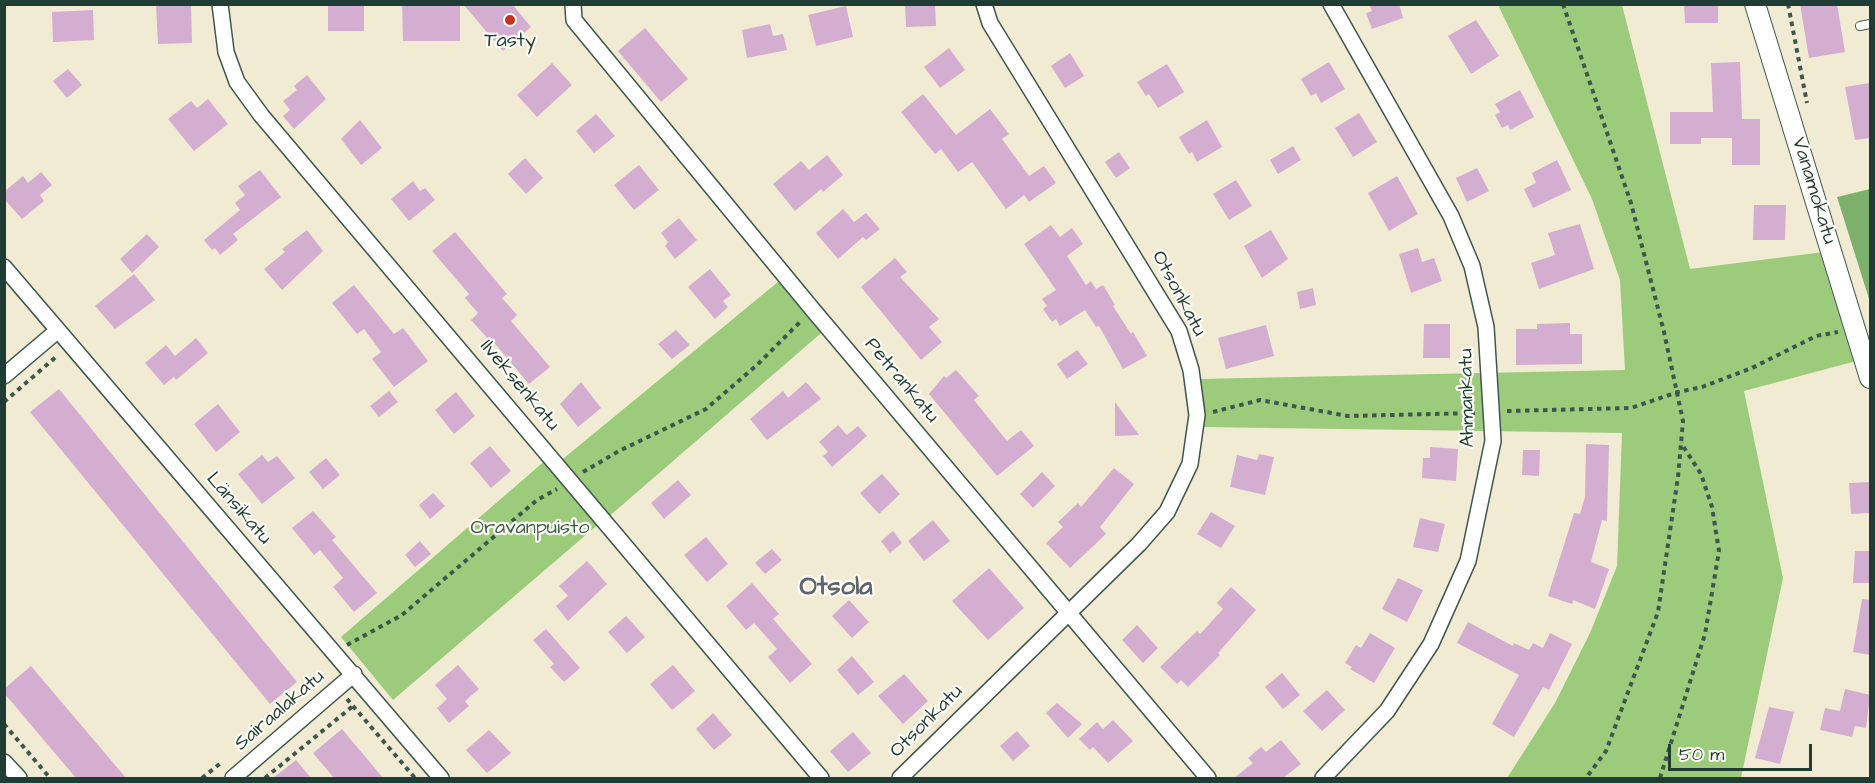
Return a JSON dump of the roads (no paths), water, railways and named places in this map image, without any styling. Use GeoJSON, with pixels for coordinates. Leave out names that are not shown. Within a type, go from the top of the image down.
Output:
{"type":"FeatureCollection","features":[{"type":"Feature","properties":{"kind":"street","name":"Ilveksenkatu"},"geometry":{"type":"LineString","coordinates":[[220,4],[226,52],[237,82],[255,107],[821,778]]}},
{"type":"Feature","properties":{"kind":"street","name":"Petrankatu"},"geometry":{"type":"LineString","coordinates":[[573,4],[574,20],[813,310],[1208,778]]}},
{"type":"Feature","properties":{"kind":"street","name":"Otsonkatu"},"geometry":{"type":"LineString","coordinates":[[900,778],[1139,544],[1167,512],[1190,464],[1197,415],[1191,370],[1179,331],[990,23],[984,4]]}},
{"type":"Feature","properties":{"kind":"street","name":"Ahmankatu"},"geometry":{"type":"LineString","coordinates":[[1323,778],[1387,711],[1431,644],[1468,561],[1493,441],[1486,327],[1472,266],[1451,216],[1331,4]]}},
{"type":"Feature","properties":{"kind":"street","name":"Vanamokatu"},"geometry":{"type":"LineString","coordinates":[[1755,4],[1870,378]]}},
{"type":"Feature","properties":{"kind":"street","name":"Länsikatu"},"geometry":{"type":"LineString","coordinates":[[4,267],[441,778]]}},
{"type":"Feature","properties":{"kind":"street"},"geometry":{"type":"LineString","coordinates":[[4,376],[57,331]]}},
{"type":"Feature","properties":{"kind":"street","name":"Sairaalakatu"},"geometry":{"type":"LineString","coordinates":[[233,778],[354,674]]}},
{"type":"Feature","properties":{"kind":"street"},"geometry":{"type":"LineString","coordinates":[[4,762],[19,778]]}},
{"type":"Feature","properties":{"kind":"lane"},"geometry":{"type":"LineString","coordinates":[[1860,26],[1870,24]]}},
{"type":"Feature","properties":{"kind":"place","name":"Tasty"},"geometry":{"type":"Point","coordinates":[510,20]}},
{"type":"Feature","properties":{"kind":"district","name":"Otsola"},"geometry":{"type":"Point","coordinates":[836,589]}},
{"type":"Feature","properties":{"kind":"park label","name":"Oravanpuisto"},"geometry":{"type":"Point","coordinates":[530,529]}}]}
